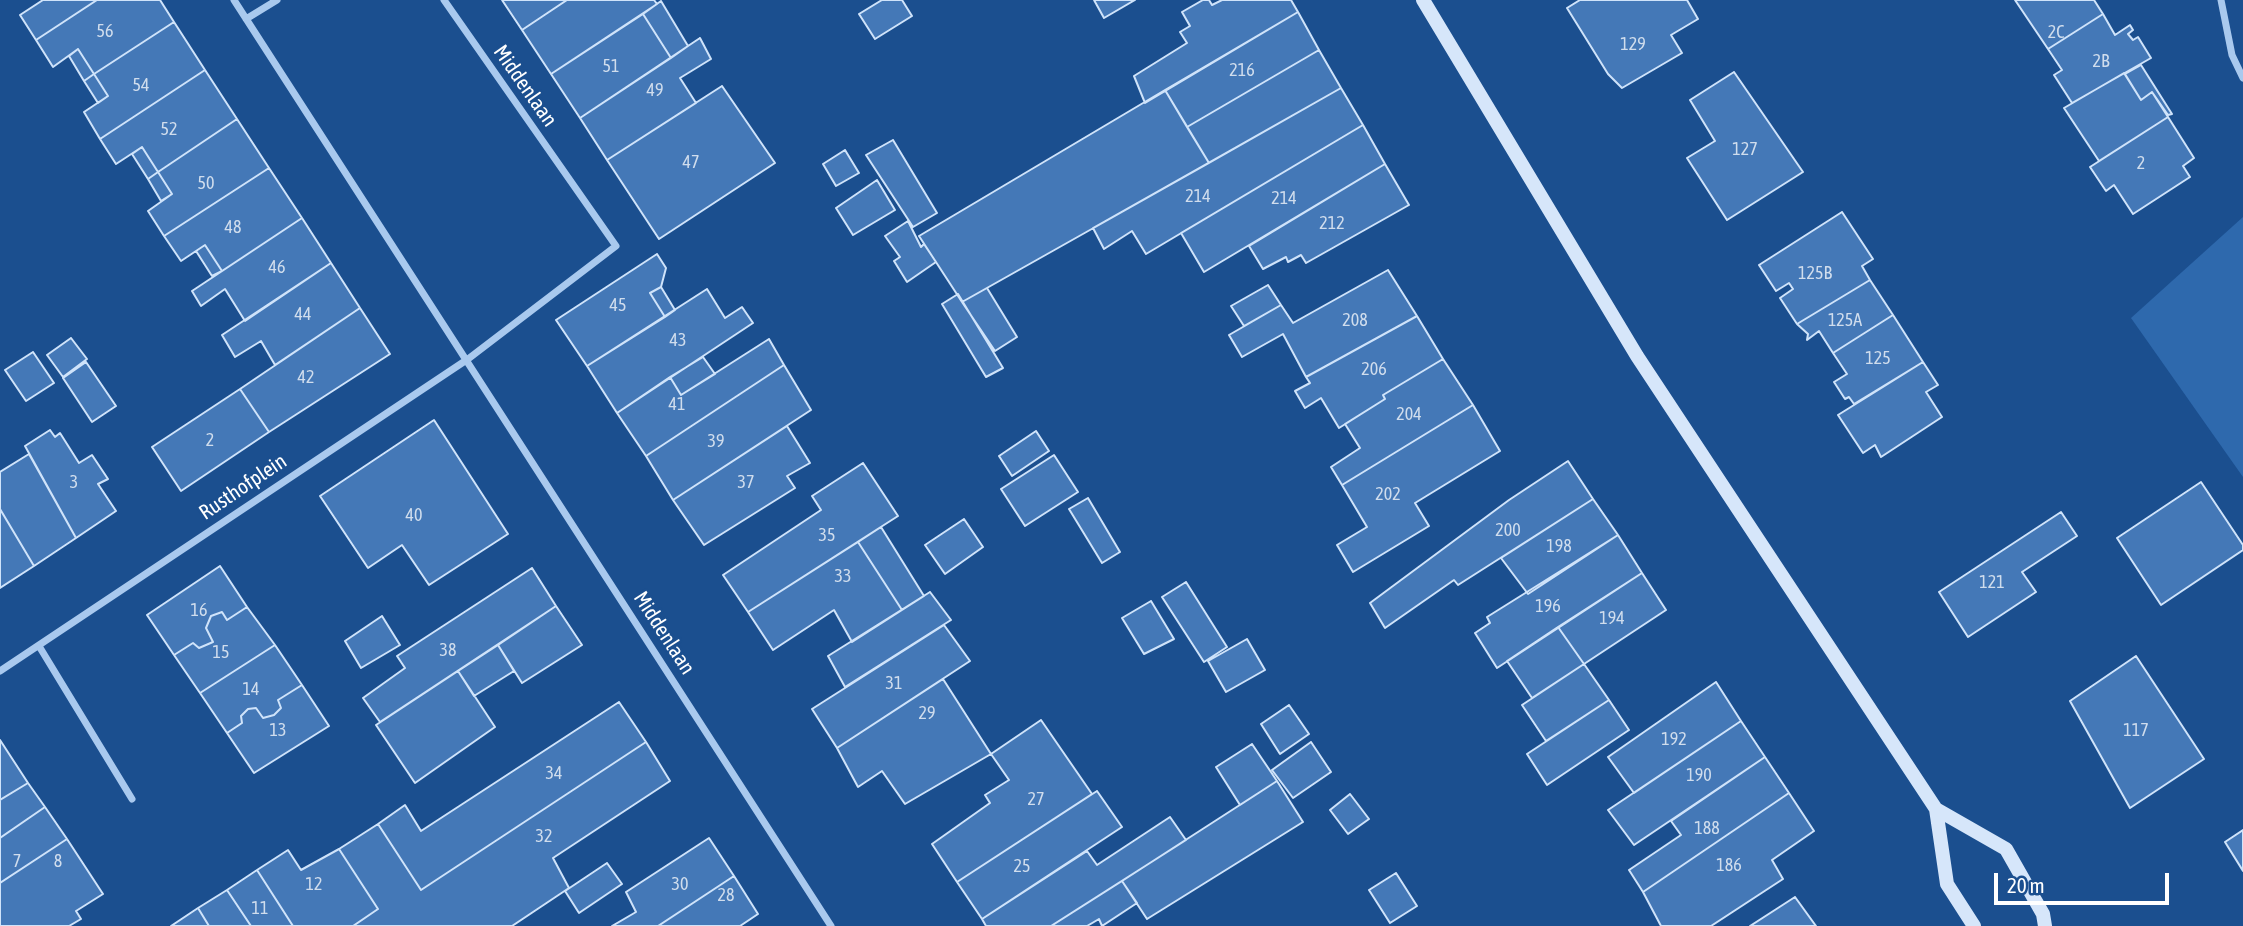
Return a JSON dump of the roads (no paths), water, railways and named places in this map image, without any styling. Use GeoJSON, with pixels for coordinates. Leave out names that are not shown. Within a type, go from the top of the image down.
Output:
{"type":"FeatureCollection","features":[{"type":"Feature","properties":{"kind":"street","name":"Middenlaan"},"geometry":{"type":"LineString","coordinates":[[233,0],[468,359],[831,926]]}},
{"type":"Feature","properties":{"kind":"street"},"geometry":{"type":"LineString","coordinates":[[246,19],[277,0]]}},
{"type":"Feature","properties":{"kind":"street","name":"Middenlaan"},"geometry":{"type":"LineString","coordinates":[[444,0],[615,246],[468,359]]}},
{"type":"Feature","properties":{"kind":"street"},"geometry":{"type":"LineString","coordinates":[[1423,0],[1637,356],[1936,809],[1947,884],[1974,926]]}},
{"type":"Feature","properties":{"kind":"street"},"geometry":{"type":"LineString","coordinates":[[2221,0],[2232,55],[2243,78]]}},
{"type":"Feature","properties":{"kind":"street","name":"Rusthofplein"},"geometry":{"type":"LineString","coordinates":[[0,671],[468,359]]}},
{"type":"Feature","properties":{"kind":"street"},"geometry":{"type":"LineString","coordinates":[[39,646],[132,799]]}},
{"type":"Feature","properties":{"kind":"street"},"geometry":{"type":"LineString","coordinates":[[1936,809],[2006,849],[2043,914],[2045,926]]}}]}
